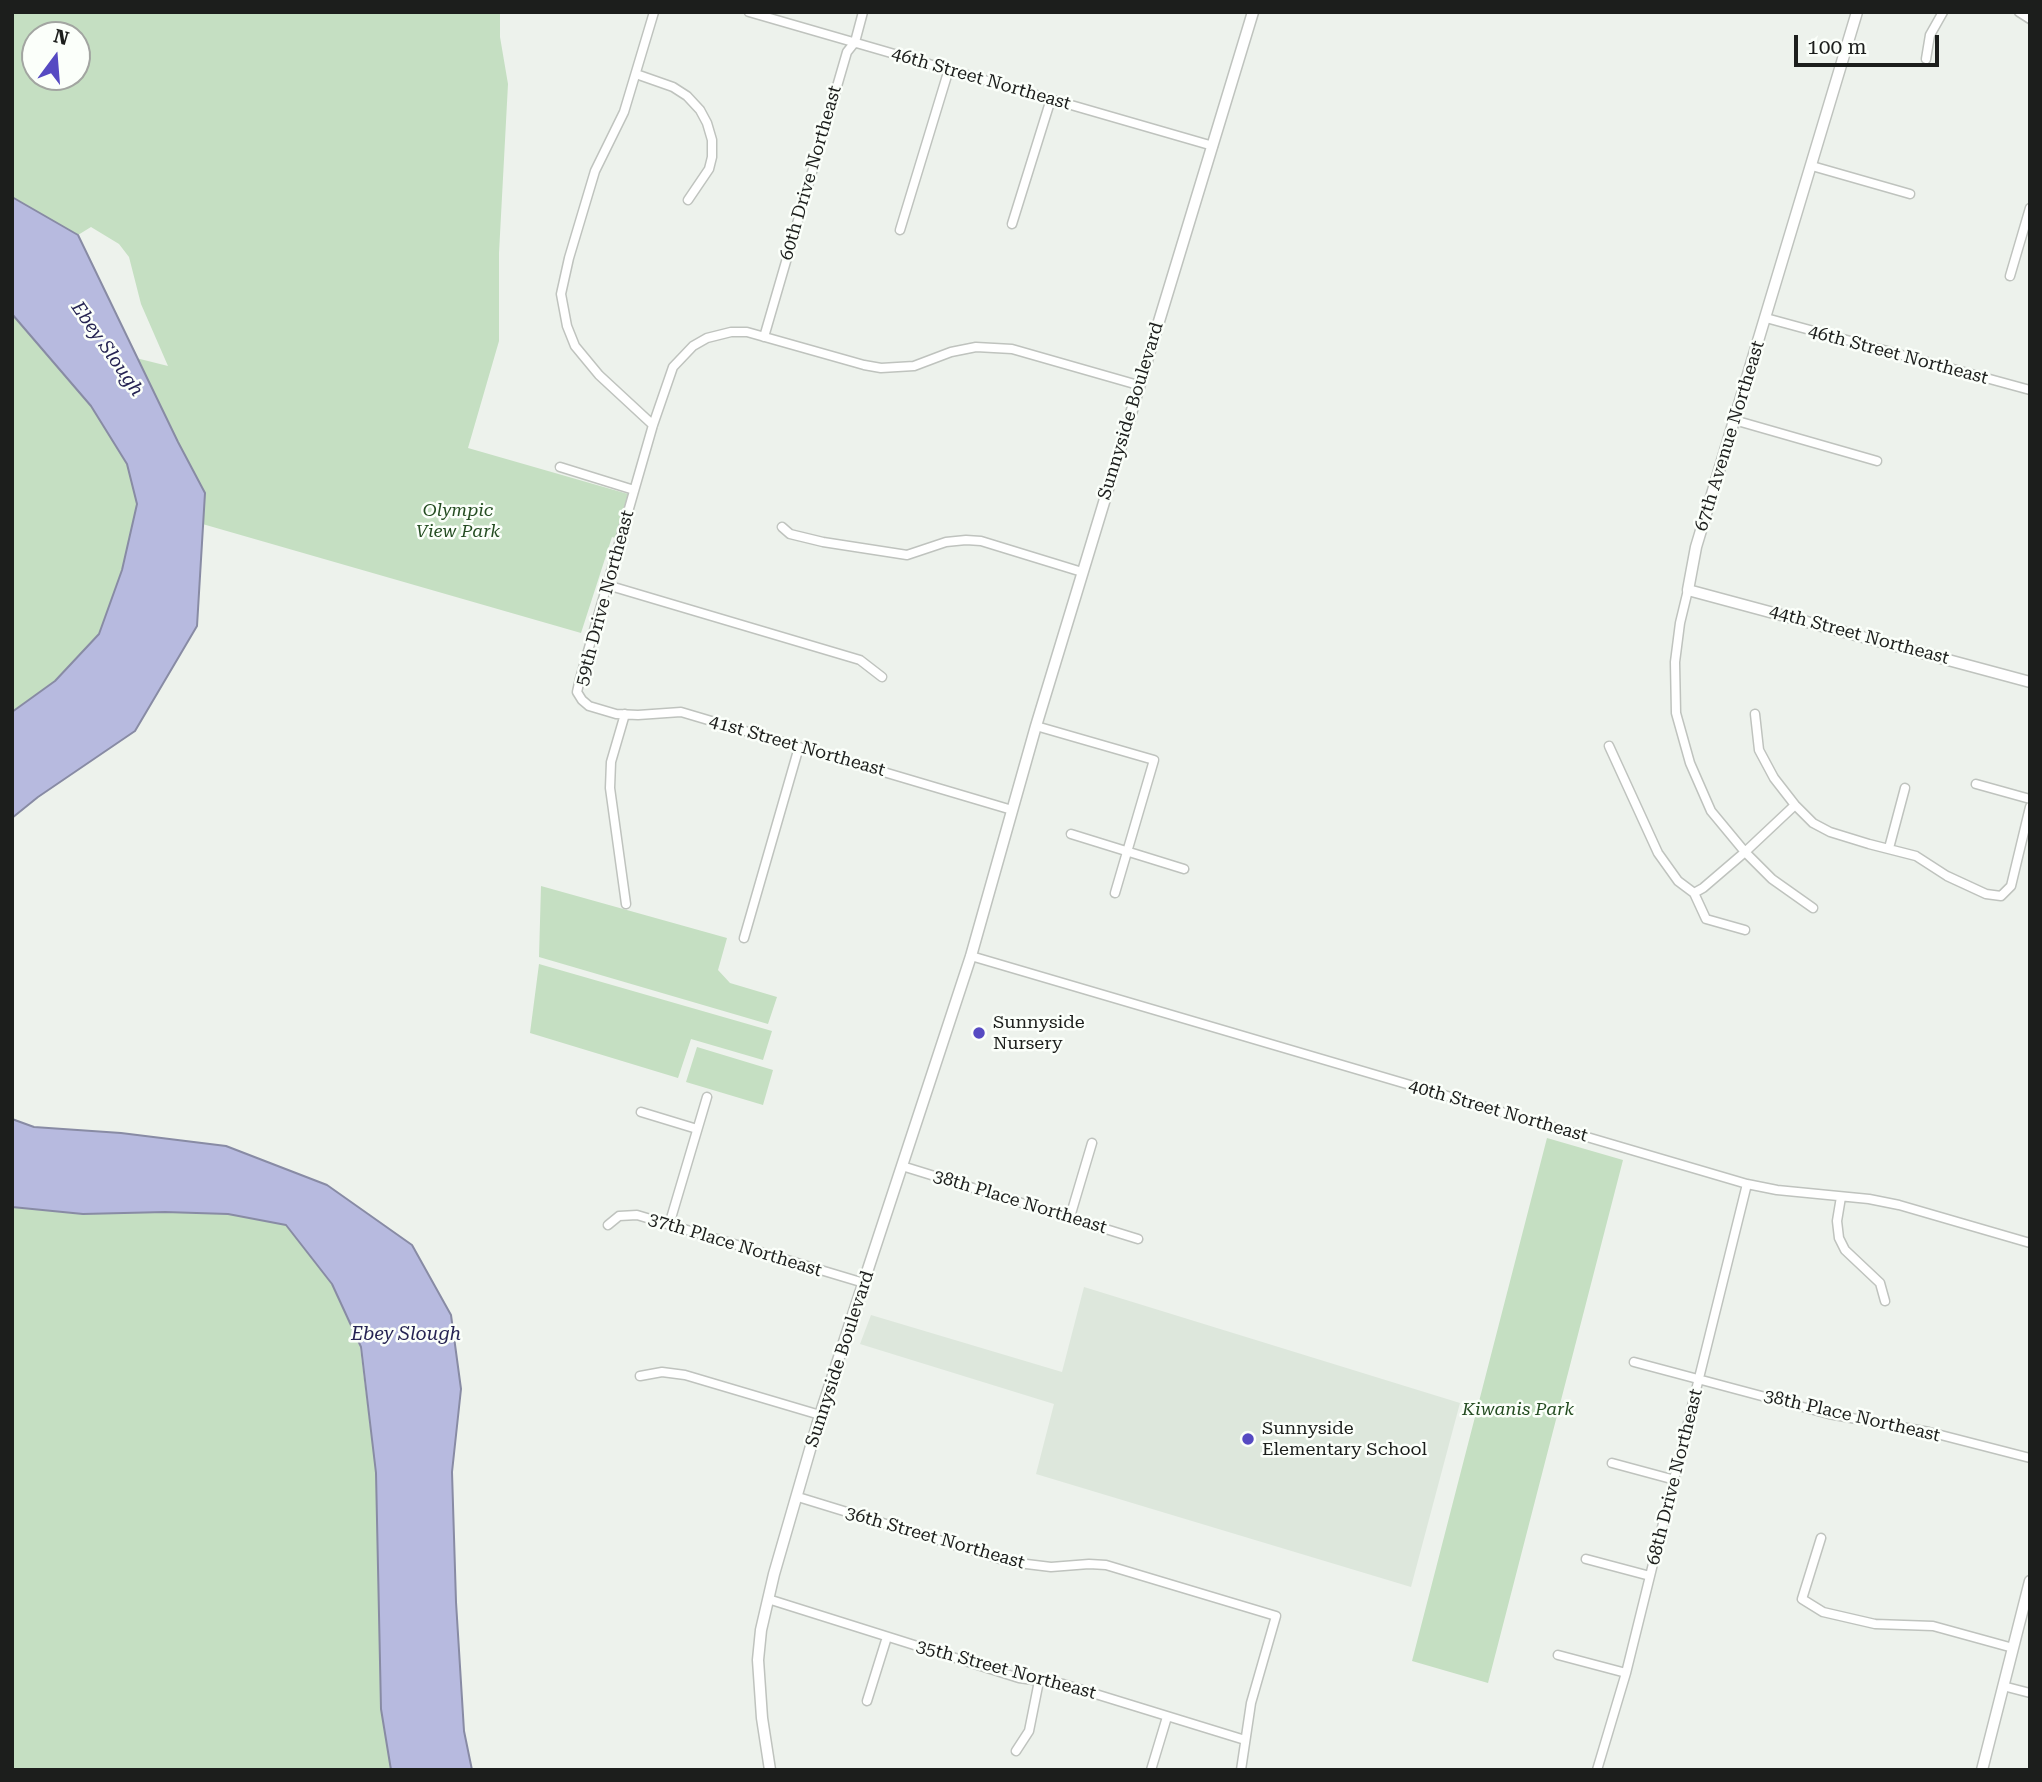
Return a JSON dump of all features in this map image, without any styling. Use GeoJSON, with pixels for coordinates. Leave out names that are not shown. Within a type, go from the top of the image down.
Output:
{"type":"FeatureCollection","features":[{"type":"Feature","properties":{"kind":"street"},"geometry":{"type":"LineString","coordinates":[[653,425],[599,375],[575,346],[567,326],[561,294],[595,171],[624,112],[654,12]]}},
{"type":"Feature","properties":{"kind":"street","name":"46th Street Northeast"},"geometry":{"type":"LineString","coordinates":[[749,12],[1213,146]]}},
{"type":"Feature","properties":{"kind":"street","name":"60th Drive Northeast"},"geometry":{"type":"LineString","coordinates":[[764,337],[847,52],[855,42],[863,12]]}},
{"type":"Feature","properties":{"kind":"street","name":"Sunnyside Boulevard"},"geometry":{"type":"LineString","coordinates":[[770,1770],[762,1718],[758,1660],[768,1599],[820,1415],[971,956],[1082,572],[1253,12]]}},
{"type":"Feature","properties":{"kind":"street","name":"67th Avenue Northeast"},"geometry":{"type":"LineString","coordinates":[[1813,908],[1772,879],[1711,811],[1689,763],[1676,713],[1675,662],[1679,623],[1696,547],[1857,12]]}},
{"type":"Feature","properties":{"kind":"street"},"geometry":{"type":"LineString","coordinates":[[1926,60],[1930,35],[1943,12]]}},
{"type":"Feature","properties":{"kind":"street"},"geometry":{"type":"LineString","coordinates":[[2019,12],[2030,19]]}},
{"type":"Feature","properties":{"kind":"street"},"geometry":{"type":"LineString","coordinates":[[900,230],[949,69]]}},
{"type":"Feature","properties":{"kind":"street"},"geometry":{"type":"LineString","coordinates":[[636,74],[673,87],[687,96],[700,110],[707,123],[712,140],[712,157],[709,169],[688,200]]}},
{"type":"Feature","properties":{"kind":"street"},"geometry":{"type":"LineString","coordinates":[[1012,224],[1051,99]]}},
{"type":"Feature","properties":{"kind":"street"},"geometry":{"type":"LineString","coordinates":[[1812,166],[1910,194]]}},
{"type":"Feature","properties":{"kind":"street"},"geometry":{"type":"LineString","coordinates":[[2010,276],[2030,208]]}},
{"type":"Feature","properties":{"kind":"street","name":"46th Street Northeast"},"geometry":{"type":"LineString","coordinates":[[1766,318],[2030,390]]}},
{"type":"Feature","properties":{"kind":"street"},"geometry":{"type":"LineString","coordinates":[[634,490],[673,367],[693,346],[707,338],[731,332],[747,332],[881,368],[914,366],[951,352],[976,347],[1003,347],[1138,385]]}},
{"type":"Feature","properties":{"kind":"street"},"geometry":{"type":"LineString","coordinates":[[1734,420],[1877,461]]}},
{"type":"Feature","properties":{"kind":"street","name":"59th Drive Northeast"},"geometry":{"type":"LineString","coordinates":[[560,467],[634,490],[578,692],[582,700]]}},
{"type":"Feature","properties":{"kind":"street"},"geometry":{"type":"LineString","coordinates":[[782,527],[790,534],[823,542],[907,555],[946,542],[981,541],[1082,572]]}},
{"type":"Feature","properties":{"kind":"street"},"geometry":{"type":"LineString","coordinates":[[607,585],[860,660],[882,677]]}},
{"type":"Feature","properties":{"kind":"street","name":"44th Street Northeast"},"geometry":{"type":"LineString","coordinates":[[1688,590],[2030,682]]}},
{"type":"Feature","properties":{"kind":"street","name":"41st Street Northeast"},"geometry":{"type":"LineString","coordinates":[[582,700],[589,706],[625,714],[681,712],[1012,810]]}},
{"type":"Feature","properties":{"kind":"street"},"geometry":{"type":"LineString","coordinates":[[625,714],[611,762],[610,788],[626,904]]}},
{"type":"Feature","properties":{"kind":"street"},"geometry":{"type":"LineString","coordinates":[[1755,715],[1759,750],[1774,778],[1813,823],[1868,845],[1916,856],[1947,876],[1986,894],[2001,896],[2011,886],[2030,807]]}},
{"type":"Feature","properties":{"kind":"street"},"geometry":{"type":"LineString","coordinates":[[1036,726],[1154,760],[1115,893]]}},
{"type":"Feature","properties":{"kind":"street"},"geometry":{"type":"LineString","coordinates":[[1609,746],[1658,853],[1678,881],[1694,893],[1706,919],[1745,930]]}},
{"type":"Feature","properties":{"kind":"street"},"geometry":{"type":"LineString","coordinates":[[744,938],[799,747]]}},
{"type":"Feature","properties":{"kind":"street"},"geometry":{"type":"LineString","coordinates":[[1976,784],[2030,799]]}},
{"type":"Feature","properties":{"kind":"street"},"geometry":{"type":"LineString","coordinates":[[1889,848],[1905,788]]}},
{"type":"Feature","properties":{"kind":"street"},"geometry":{"type":"LineString","coordinates":[[1694,893],[1745,852],[1795,805]]}},
{"type":"Feature","properties":{"kind":"street"},"geometry":{"type":"LineString","coordinates":[[1071,834],[1184,869]]}},
{"type":"Feature","properties":{"kind":"street","name":"40th Street Northeast"},"geometry":{"type":"LineString","coordinates":[[971,956],[1747,1184],[1899,1205],[2030,1243]]}},
{"type":"Feature","properties":{"kind":"street"},"geometry":{"type":"LineString","coordinates":[[669,1225],[707,1097]]}},
{"type":"Feature","properties":{"kind":"street"},"geometry":{"type":"LineString","coordinates":[[641,1112],[697,1129]]}},
{"type":"Feature","properties":{"kind":"street"},"geometry":{"type":"LineString","coordinates":[[1070,1217],[1092,1143]]}},
{"type":"Feature","properties":{"kind":"street","name":"38th Place Northeast"},"geometry":{"type":"LineString","coordinates":[[902,1166],[1138,1239]]}},
{"type":"Feature","properties":{"kind":"street","name":"68th Drive Northeast"},"geometry":{"type":"LineString","coordinates":[[1597,1770],[1626,1673],[1747,1184]]}},
{"type":"Feature","properties":{"kind":"street"},"geometry":{"type":"LineString","coordinates":[[1841,1196],[1837,1221],[1839,1238],[1845,1250],[1880,1283],[1885,1301]]}},
{"type":"Feature","properties":{"kind":"street","name":"37th Place Northeast"},"geometry":{"type":"LineString","coordinates":[[608,1225],[619,1216],[637,1215],[863,1283]]}},
{"type":"Feature","properties":{"kind":"street","name":"38th Place Northeast"},"geometry":{"type":"LineString","coordinates":[[1634,1362],[1829,1414],[1929,1432],[2030,1458]]}},
{"type":"Feature","properties":{"kind":"street"},"geometry":{"type":"LineString","coordinates":[[640,1376],[662,1372],[685,1375],[820,1415]]}},
{"type":"Feature","properties":{"kind":"street"},"geometry":{"type":"LineString","coordinates":[[1612,1463],[1675,1480]]}},
{"type":"Feature","properties":{"kind":"street","name":"36th Street Northeast"},"geometry":{"type":"LineString","coordinates":[[798,1497],[1010,1562],[1051,1567],[1089,1564],[1114,1567],[1276,1616],[1251,1703],[1245,1740]]}},
{"type":"Feature","properties":{"kind":"street"},"geometry":{"type":"LineString","coordinates":[[1821,1538],[1802,1600],[1823,1612],[1875,1624],[1933,1626],[2013,1648]]}},
{"type":"Feature","properties":{"kind":"street"},"geometry":{"type":"LineString","coordinates":[[1586,1559],[1650,1576]]}},
{"type":"Feature","properties":{"kind":"street"},"geometry":{"type":"LineString","coordinates":[[1982,1770],[2030,1581]]}},
{"type":"Feature","properties":{"kind":"street","name":"35th Street Northeast"},"geometry":{"type":"LineString","coordinates":[[768,1599],[1019,1678],[1063,1684],[1245,1740]]}},
{"type":"Feature","properties":{"kind":"street"},"geometry":{"type":"LineString","coordinates":[[867,1701],[887,1637]]}},
{"type":"Feature","properties":{"kind":"street"},"geometry":{"type":"LineString","coordinates":[[1558,1655],[1626,1673]]}},
{"type":"Feature","properties":{"kind":"street"},"geometry":{"type":"LineString","coordinates":[[1016,1751],[1029,1731],[1039,1681]]}},
{"type":"Feature","properties":{"kind":"street"},"geometry":{"type":"LineString","coordinates":[[2003,1686],[2030,1693]]}},
{"type":"Feature","properties":{"kind":"street"},"geometry":{"type":"LineString","coordinates":[[1152,1770],[1167,1717]]}},
{"type":"Feature","properties":{"kind":"street"},"geometry":{"type":"LineString","coordinates":[[1241,1770],[1245,1740]]}},
{"type":"Feature","properties":{"kind":"shaded area","name":"Sunnyside Elementary School"},"geometry":{"type":"Polygon","coordinates":[[[1084,1287],[1460,1403],[1411,1587],[1036,1474],[1054,1404],[860,1344],[871,1315],[1062,1372],[1084,1287]]]}},
{"type":"Feature","properties":{"kind":"green space","name":"Olympic View Park"},"geometry":{"type":"Polygon","coordinates":[[[12,12],[500,12],[500,37],[508,84],[499,253],[499,341],[468,448],[635,496],[622,540],[612,537],[581,633],[199,523],[136,358],[168,366],[141,304],[129,257],[119,244],[91,227],[78,235],[12,197],[12,12]]]}},
{"type":"Feature","properties":{"kind":"green space"},"geometry":{"type":"Polygon","coordinates":[[[12,314],[91,406],[127,464],[137,504],[122,570],[99,634],[55,681],[12,712],[12,314]]]}},
{"type":"Feature","properties":{"kind":"green space"},"geometry":{"type":"Polygon","coordinates":[[[541,886],[727,938],[718,970],[730,983],[777,997],[768,1024],[539,957],[541,886]]]}},
{"type":"Feature","properties":{"kind":"green space"},"geometry":{"type":"Polygon","coordinates":[[[539,964],[772,1031],[763,1060],[691,1039],[678,1078],[530,1033],[539,964]]]}},
{"type":"Feature","properties":{"kind":"green space"},"geometry":{"type":"Polygon","coordinates":[[[697,1047],[773,1070],[763,1105],[686,1082],[697,1047]]]}},
{"type":"Feature","properties":{"kind":"green space","name":"Kiwanis Park"},"geometry":{"type":"Polygon","coordinates":[[[1547,1138],[1623,1160],[1488,1683],[1412,1661],[1547,1138]]]}},
{"type":"Feature","properties":{"kind":"green space"},"geometry":{"type":"Polygon","coordinates":[[[12,1207],[84,1214],[228,1214],[286,1225],[332,1284],[360,1347],[376,1473],[381,1709],[391,1770],[12,1770],[12,1207]]]}},
{"type":"Feature","properties":{"kind":"water","name":"Ebey Slough"},"geometry":{"type":"Polygon","coordinates":[[[12,197],[78,235],[205,493],[197,626],[135,731],[38,797],[12,818],[12,712],[55,681],[99,634],[122,570],[137,504],[127,464],[91,406],[12,314],[12,197]]]}},
{"type":"Feature","properties":{"kind":"water","name":"Ebey Slough"},"geometry":{"type":"Polygon","coordinates":[[[12,1119],[34,1127],[121,1133],[226,1146],[327,1185],[412,1245],[451,1315],[461,1389],[452,1472],[464,1731],[472,1770],[391,1770],[381,1709],[376,1473],[361,1347],[332,1284],[286,1225],[228,1214],[83,1214],[12,1207],[12,1119]]]}},
{"type":"Feature","properties":{"kind":"place","name":"Sunnyside Nursery"},"geometry":{"type":"Point","coordinates":[979,1033]}},
{"type":"Feature","properties":{"kind":"place","name":"Sunnyside Elementary School"},"geometry":{"type":"Point","coordinates":[1248,1439]}}]}
